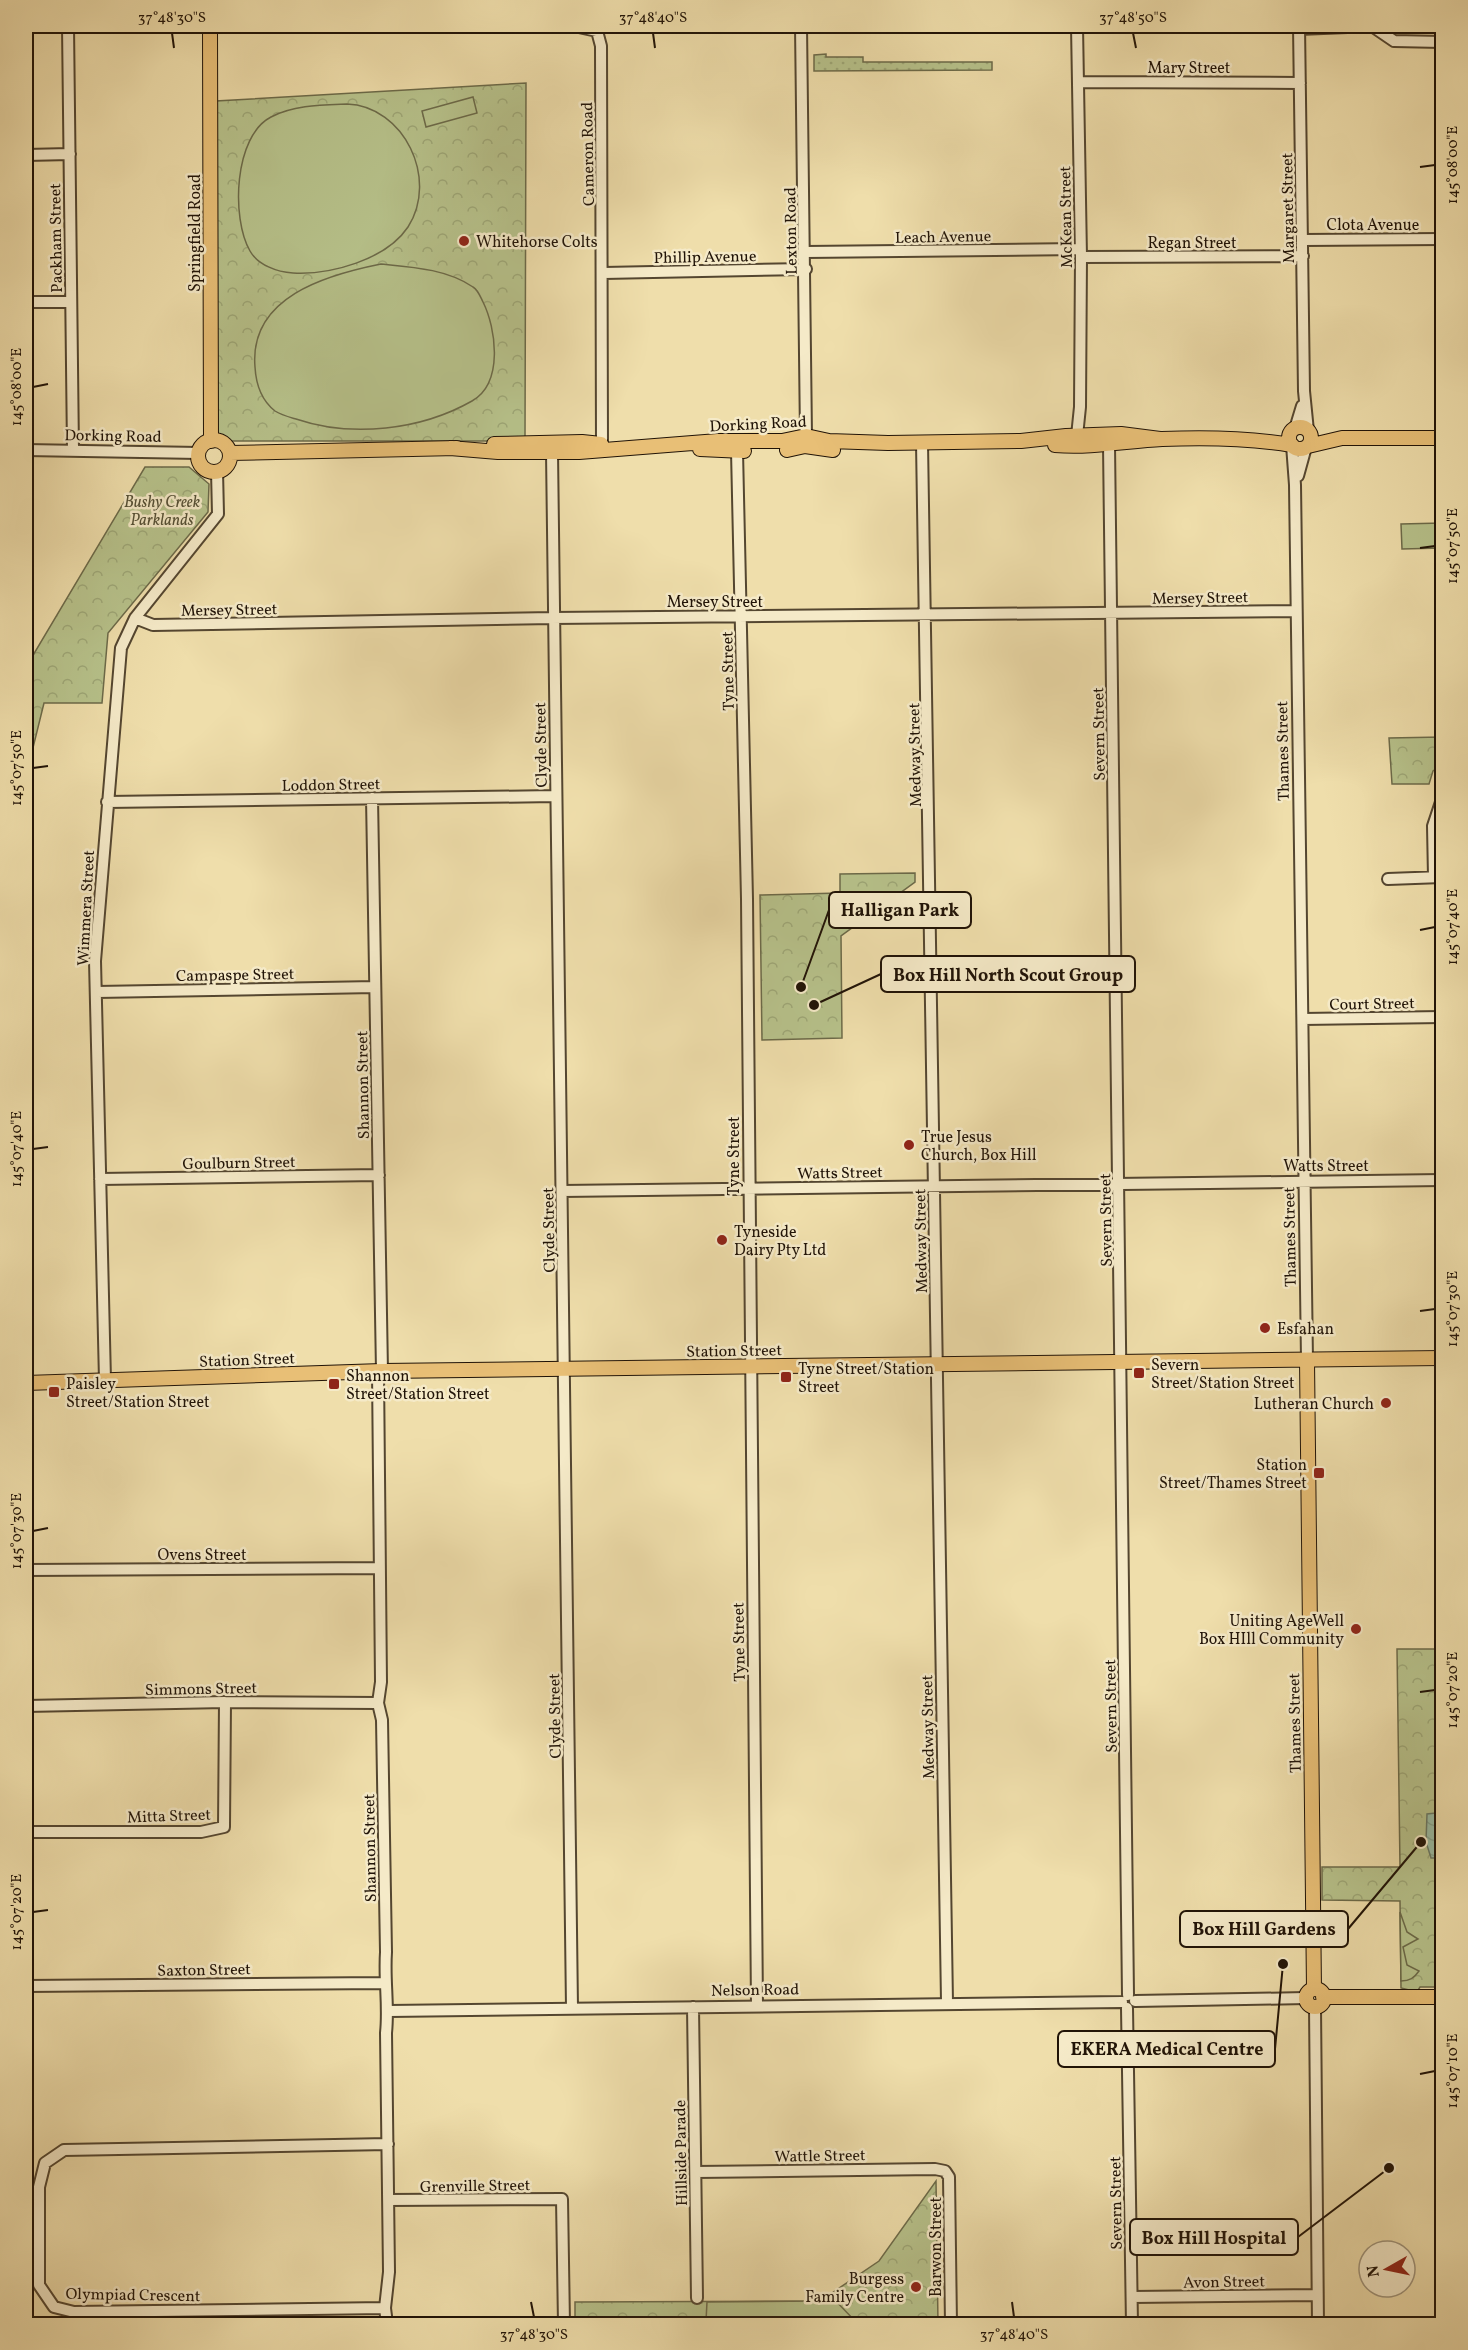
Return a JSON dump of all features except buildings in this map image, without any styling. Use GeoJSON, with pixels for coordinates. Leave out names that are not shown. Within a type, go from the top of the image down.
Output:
{"type":"FeatureCollection","features":[{"type":"Feature","properties":{"kind":"main road","name":"Springfield Road"},"geometry":{"type":"LineString","coordinates":[[210,26],[210,441]]}},
{"type":"Feature","properties":{"kind":"main road"},"geometry":{"type":"LineString","coordinates":[[1301,430],[1311,441],[1299,446],[1290,436],[1301,430]]}},
{"type":"Feature","properties":{"kind":"main road","name":"Dorking Road"},"geometry":{"type":"LineString","coordinates":[[1256,439],[1301,430],[1342,438]]}},
{"type":"Feature","properties":{"kind":"main road","name":"Dorking Road"},"geometry":{"type":"LineString","coordinates":[[502,448],[552,452],[718,441],[782,441],[806,436],[829,441],[888,443],[1021,441],[1121,434],[1161,440]]}},
{"type":"Feature","properties":{"kind":"main road","name":"Dorking Road"},"geometry":{"type":"LineString","coordinates":[[1021,441],[1061,445],[1109,445],[1161,440],[1256,439],[1299,446],[1342,438],[1443,438]]}},
{"type":"Feature","properties":{"kind":"main road"},"geometry":{"type":"LineString","coordinates":[[210,441],[224,444],[230,453],[226,467],[217,471],[204,468],[199,459],[201,447],[210,441]]}},
{"type":"Feature","properties":{"kind":"main road","name":"Dorking Road"},"geometry":{"type":"LineString","coordinates":[[230,453],[502,448],[582,442],[602,447]]}},
{"type":"Feature","properties":{"kind":"main road","name":"Dorking Road"},"geometry":{"type":"LineString","coordinates":[[665,446],[737,451],[784,450],[805,446],[835,450],[888,443]]}},
{"type":"Feature","properties":{"kind":"main road","name":"Station Street"},"geometry":{"type":"LineString","coordinates":[[26,1383],[380,1371],[1443,1358]]}},
{"type":"Feature","properties":{"kind":"main road","name":"Thames Street"},"geometry":{"type":"LineString","coordinates":[[1307,1360],[1315,1998]]}},
{"type":"Feature","properties":{"kind":"main road","name":"Nelson Road"},"geometry":{"type":"LineString","coordinates":[[1315,1998],[1443,1997]]}},
{"type":"Feature","properties":{"kind":"street","name":"Packham Street"},"geometry":{"type":"LineString","coordinates":[[68,26],[73,450]]}},
{"type":"Feature","properties":{"kind":"street"},"geometry":{"type":"LineString","coordinates":[[210,26],[232,26]]}},
{"type":"Feature","properties":{"kind":"street","name":"Cameron Road"},"geometry":{"type":"LineString","coordinates":[[574,26],[597,31],[601,46],[604,273],[602,447]]}},
{"type":"Feature","properties":{"kind":"street","name":"Lexton Road"},"geometry":{"type":"LineString","coordinates":[[801,26],[806,252],[806,436]]}},
{"type":"Feature","properties":{"kind":"street","name":"McKean Street"},"geometry":{"type":"LineString","coordinates":[[1077,26],[1081,436]]}},
{"type":"Feature","properties":{"kind":"street"},"geometry":{"type":"LineString","coordinates":[[1299,27],[1371,26],[1394,42],[1443,42]]}},
{"type":"Feature","properties":{"kind":"street","name":"Margaret Street"},"geometry":{"type":"LineString","coordinates":[[1299,27],[1304,391],[1301,430]]}},
{"type":"Feature","properties":{"kind":"street","name":"Mary Street"},"geometry":{"type":"LineString","coordinates":[[1077,82],[1300,83]]}},
{"type":"Feature","properties":{"kind":"street"},"geometry":{"type":"LineString","coordinates":[[26,154],[69,154]]}},
{"type":"Feature","properties":{"kind":"street","name":"Clota Avenue"},"geometry":{"type":"LineString","coordinates":[[1303,240],[1443,239]]}},
{"type":"Feature","properties":{"kind":"street","name":"Leach Avenue"},"geometry":{"type":"LineString","coordinates":[[806,252],[1080,253]]}},
{"type":"Feature","properties":{"kind":"street","name":"Regan Street"},"geometry":{"type":"LineString","coordinates":[[1080,253],[1303,256]]}},
{"type":"Feature","properties":{"kind":"street","name":"Phillip Avenue"},"geometry":{"type":"LineString","coordinates":[[604,273],[806,269]]}},
{"type":"Feature","properties":{"kind":"street"},"geometry":{"type":"LineString","coordinates":[[26,302],[71,302]]}},
{"type":"Feature","properties":{"kind":"street","name":"Medway Street"},"geometry":{"type":"LineString","coordinates":[[922,443],[947,2002]]}},
{"type":"Feature","properties":{"kind":"street","name":"Severn Street"},"geometry":{"type":"LineString","coordinates":[[1109,445],[1120,1184],[1132,2325]]}},
{"type":"Feature","properties":{"kind":"street","name":"Thames Street"},"geometry":{"type":"LineString","coordinates":[[1299,446],[1295,485],[1296,611],[1307,1360]]}},
{"type":"Feature","properties":{"kind":"street","name":"Dorking Road"},"geometry":{"type":"LineString","coordinates":[[26,450],[199,453]]}},
{"type":"Feature","properties":{"kind":"street","name":"Tyne Street"},"geometry":{"type":"LineString","coordinates":[[737,451],[749,1188],[757,2006]]}},
{"type":"Feature","properties":{"kind":"street","name":"Clyde Street"},"geometry":{"type":"LineString","coordinates":[[552,452],[572,2008]]}},
{"type":"Feature","properties":{"kind":"street","name":"Wimmera Street"},"geometry":{"type":"LineString","coordinates":[[105,1380],[95,961],[121,648],[135,618],[218,514],[217,471]]}},
{"type":"Feature","properties":{"kind":"street","name":"Mersey Street"},"geometry":{"type":"LineString","coordinates":[[135,618],[145,624],[162,625],[553,618],[1296,611]]}},
{"type":"Feature","properties":{"kind":"street","name":"Loddon Street"},"geometry":{"type":"LineString","coordinates":[[107,802],[555,796]]}},
{"type":"Feature","properties":{"kind":"street","name":"Shannon Street"},"geometry":{"type":"LineString","coordinates":[[372,798],[379,1175],[381,1682],[378,1703],[382,1720],[386,1952],[384,1983],[389,2011],[386,2033],[389,2272],[385,2308],[387,2325]]}},
{"type":"Feature","properties":{"kind":"street"},"geometry":{"type":"LineString","coordinates":[[1388,879],[1438,877],[1433,826],[1443,799]]}},
{"type":"Feature","properties":{"kind":"street","name":"Campaspe Street"},"geometry":{"type":"LineString","coordinates":[[97,992],[375,987]]}},
{"type":"Feature","properties":{"kind":"street","name":"Court Street"},"geometry":{"type":"LineString","coordinates":[[1303,1018],[1443,1017]]}},
{"type":"Feature","properties":{"kind":"street","name":"Goulburn Street"},"geometry":{"type":"LineString","coordinates":[[100,1179],[379,1175]]}},
{"type":"Feature","properties":{"kind":"street","name":"Watts Street"},"geometry":{"type":"LineString","coordinates":[[562,1191],[1443,1180]]}},
{"type":"Feature","properties":{"kind":"street","name":"Ovens Street"},"geometry":{"type":"LineString","coordinates":[[26,1570],[379,1568]]}},
{"type":"Feature","properties":{"kind":"street","name":"Simmons Street"},"geometry":{"type":"LineString","coordinates":[[26,1706],[225,1702],[378,1703]]}},
{"type":"Feature","properties":{"kind":"street","name":"Mitta Street"},"geometry":{"type":"LineString","coordinates":[[26,1832],[201,1832],[224,1827],[225,1702]]}},
{"type":"Feature","properties":{"kind":"street","name":"Saxton Street"},"geometry":{"type":"LineString","coordinates":[[26,1986],[384,1983]]}},
{"type":"Feature","properties":{"kind":"street","name":"Thames Street"},"geometry":{"type":"LineString","coordinates":[[1315,1998],[1318,2325]]}},
{"type":"Feature","properties":{"kind":"street","name":"Nelson Road"},"geometry":{"type":"LineString","coordinates":[[389,2011],[1315,1998]]}},
{"type":"Feature","properties":{"kind":"street","name":"Hillside Parade"},"geometry":{"type":"LineString","coordinates":[[693,2007],[697,2298]]}},
{"type":"Feature","properties":{"kind":"street","name":"Olympiad Crescent"},"geometry":{"type":"LineString","coordinates":[[385,2308],[74,2312],[54,2307],[39,2285],[39,2187],[45,2163],[64,2150],[388,2144]]}},
{"type":"Feature","properties":{"kind":"street","name":"Wattle Street"},"geometry":{"type":"LineString","coordinates":[[696,2172],[935,2169],[945,2171]]}},
{"type":"Feature","properties":{"kind":"street","name":"Barwon Street"},"geometry":{"type":"LineString","coordinates":[[945,2171],[949,2177],[951,2325]]}},
{"type":"Feature","properties":{"kind":"street","name":"Grenville Street"},"geometry":{"type":"LineString","coordinates":[[388,2200],[562,2199],[564,2325]]}},
{"type":"Feature","properties":{"kind":"street","name":"Avon Street"},"geometry":{"type":"LineString","coordinates":[[1132,2297],[1317,2295]]}},
{"type":"Feature","properties":{"kind":"street"},"geometry":{"type":"LineString","coordinates":[[165,2311],[166,2325]]}},
{"type":"Feature","properties":{"kind":"green space"},"geometry":{"type":"Polygon","coordinates":[[[826,54],[826,57],[863,57],[863,62],[992,62],[992,70],[814,71],[814,55],[826,54]]]}},
{"type":"Feature","properties":{"kind":"green space"},"geometry":{"type":"Polygon","coordinates":[[[526,83],[525,441],[218,441],[216,101],[526,83]]]}},
{"type":"Feature","properties":{"kind":"green space"},"geometry":{"type":"Polygon","coordinates":[[[473,97],[477,113],[426,127],[422,111],[473,97]]]}},
{"type":"Feature","properties":{"kind":"green space"},"geometry":{"type":"Polygon","coordinates":[[[347,104],[367,108],[385,117],[400,131],[410,148],[417,168],[420,188],[417,208],[408,227],[398,239],[372,257],[340,268],[293,273],[269,267],[253,256],[244,237],[240,219],[240,179],[249,141],[259,127],[280,113],[308,106],[347,104]]]}},
{"type":"Feature","properties":{"kind":"green space"},"geometry":{"type":"Polygon","coordinates":[[[381,264],[417,268],[452,276],[473,287],[480,295],[488,313],[494,340],[493,369],[482,393],[472,401],[431,419],[386,428],[340,428],[318,425],[275,411],[263,397],[258,386],[255,367],[256,343],[264,323],[295,293],[337,275],[381,264]]]}},
{"type":"Feature","properties":{"kind":"green space","name":"Bushy Creek Parklands"},"geometry":{"type":"Polygon","coordinates":[[[145,467],[189,467],[209,484],[208,512],[108,633],[102,703],[44,703],[29,764],[26,807],[26,667],[145,467]]]}},
{"type":"Feature","properties":{"kind":"green space"},"geometry":{"type":"Polygon","coordinates":[[[1442,523],[1442,548],[1402,549],[1401,524],[1442,523]]]}},
{"type":"Feature","properties":{"kind":"green space"},"geometry":{"type":"Polygon","coordinates":[[[1442,737],[1442,765],[1433,771],[1429,784],[1392,784],[1389,738],[1442,737]]]}},
{"type":"Feature","properties":{"kind":"green space"},"geometry":{"type":"Polygon","coordinates":[[[915,873],[915,882],[841,936],[842,1038],[762,1040],[760,895],[840,893],[840,874],[915,873]]]}},
{"type":"Feature","properties":{"kind":"green space"},"geometry":{"type":"Polygon","coordinates":[[[1397,1649],[1442,1649],[1442,1987],[1420,1987],[1417,1992],[1401,1988],[1400,1901],[1322,1900],[1322,1867],[1400,1867],[1397,1649]]]}},
{"type":"Feature","properties":{"kind":"green space"},"geometry":{"type":"Polygon","coordinates":[[[1400,1912],[1407,1932],[1418,1939],[1403,1947],[1407,1965],[1419,1971],[1412,1979],[1401,1981],[1400,1912]]]}},
{"type":"Feature","properties":{"kind":"green space"},"geometry":{"type":"Polygon","coordinates":[[[936,2181],[938,2324],[575,2324],[575,2302],[820,2301],[879,2261],[936,2181]]]}},
{"type":"Feature","properties":{"kind":"green space"},"geometry":{"type":"Polygon","coordinates":[[[829,2294],[858,2324],[702,2324],[706,2321],[707,2302],[820,2301],[829,2294]]]}},
{"type":"Feature","properties":{"kind":"water"},"geometry":{"type":"Polygon","coordinates":[[[1436,1813],[1443,1827],[1442,1858],[1431,1858],[1426,1842],[1427,1814],[1436,1813]]]}},
{"type":"Feature","properties":{"kind":"place","name":"Whitehorse Colts"},"geometry":{"type":"Point","coordinates":[464,241]}},
{"type":"Feature","properties":{"kind":"place","name":"Halligan Park"},"geometry":{"type":"Point","coordinates":[801,987]}},
{"type":"Feature","properties":{"kind":"place","name":"Box Hill North Scout Group"},"geometry":{"type":"Point","coordinates":[814,1005]}},
{"type":"Feature","properties":{"kind":"place","name":"True Jesus Church, Box Hill"},"geometry":{"type":"Point","coordinates":[909,1145]}},
{"type":"Feature","properties":{"kind":"place","name":"Tyneside Dairy Pty Ltd"},"geometry":{"type":"Point","coordinates":[722,1240]}},
{"type":"Feature","properties":{"kind":"place","name":"Esfahan"},"geometry":{"type":"Point","coordinates":[1265,1328]}},
{"type":"Feature","properties":{"kind":"place","name":"Severn Street/Station Street"},"geometry":{"type":"Point","coordinates":[1139,1373]}},
{"type":"Feature","properties":{"kind":"place","name":"Tyne Street/Station Street"},"geometry":{"type":"Point","coordinates":[786,1377]}},
{"type":"Feature","properties":{"kind":"place","name":"Shannon Street/Station Street"},"geometry":{"type":"Point","coordinates":[334,1384]}},
{"type":"Feature","properties":{"kind":"place","name":"Paisley Street/Station Street"},"geometry":{"type":"Point","coordinates":[54,1392]}},
{"type":"Feature","properties":{"kind":"place","name":"Lutheran Church"},"geometry":{"type":"Point","coordinates":[1386,1403]}},
{"type":"Feature","properties":{"kind":"place","name":"Station Street/Thames Street"},"geometry":{"type":"Point","coordinates":[1319,1473]}},
{"type":"Feature","properties":{"kind":"place","name":"Uniting AgeWell Box HIll Community"},"geometry":{"type":"Point","coordinates":[1356,1629]}},
{"type":"Feature","properties":{"kind":"place","name":"Box Hill Gardens"},"geometry":{"type":"Point","coordinates":[1421,1842]}},
{"type":"Feature","properties":{"kind":"place","name":"EKERA Medical Centre"},"geometry":{"type":"Point","coordinates":[1283,1964]}},
{"type":"Feature","properties":{"kind":"place","name":"Box Hill Hospital"},"geometry":{"type":"Point","coordinates":[1389,2168]}},
{"type":"Feature","properties":{"kind":"place","name":"Burgess Family Centre"},"geometry":{"type":"Point","coordinates":[916,2287]}}]}
